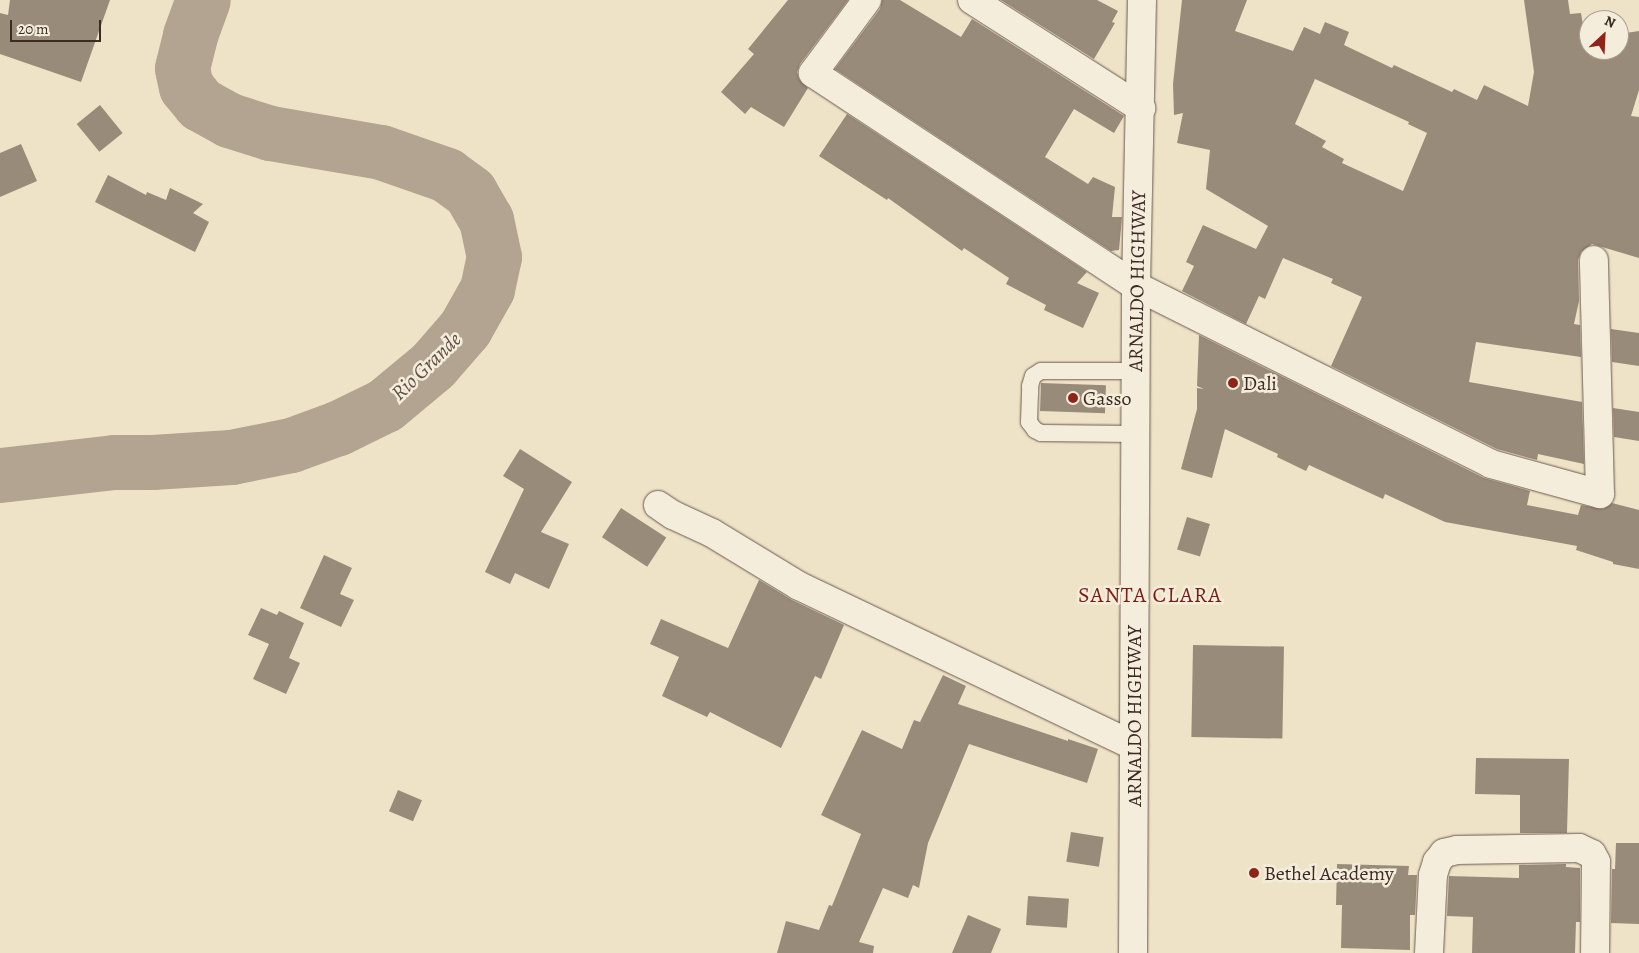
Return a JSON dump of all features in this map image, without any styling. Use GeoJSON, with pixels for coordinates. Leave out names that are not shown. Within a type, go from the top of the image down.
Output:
{"type":"FeatureCollection","features":[{"type":"Feature","properties":{"kind":"street"},"geometry":{"type":"LineString","coordinates":[[867,0],[813,73],[1136,286],[1490,464],[1600,494],[1594,260]]}},
{"type":"Feature","properties":{"kind":"street"},"geometry":{"type":"LineString","coordinates":[[972,0],[1142,108]]}},
{"type":"Feature","properties":{"kind":"street","name":"ARNALDO HIGHWAY"},"geometry":{"type":"LineString","coordinates":[[1132,953],[1136,286],[1142,108],[1142,0]]}},
{"type":"Feature","properties":{"kind":"street"},"geometry":{"type":"LineString","coordinates":[[658,505],[673,516],[712,534],[799,586],[1134,746]]}},
{"type":"Feature","properties":{"kind":"street"},"geometry":{"type":"LineString","coordinates":[[1429,953],[1433,875],[1437,862],[1444,853],[1457,850],[1578,848],[1592,854],[1596,862],[1596,953]]}},
{"type":"Feature","properties":{"kind":"lane"},"geometry":{"type":"LineString","coordinates":[[1135,434],[1041,433],[1035,430],[1029,422],[1030,386],[1033,376],[1041,371],[1136,372]]}},
{"type":"Feature","properties":{"kind":"building"},"geometry":{"type":"Polygon","coordinates":[[[10,0],[110,0],[81,82],[0,54],[0,13],[8,15],[10,0]]]}},
{"type":"Feature","properties":{"kind":"building"},"geometry":{"type":"Polygon","coordinates":[[[788,0],[848,0],[800,64],[797,72],[799,79],[808,88],[784,127],[751,107],[745,114],[721,92],[754,54],[748,49],[788,0]]]}},
{"type":"Feature","properties":{"kind":"building"},"geometry":{"type":"Polygon","coordinates":[[[882,0],[900,0],[961,37],[972,19],[1124,116],[1114,133],[1074,109],[1045,157],[1088,184],[1093,177],[1115,187],[1112,217],[1122,217],[1119,250],[1111,251],[835,69],[880,9],[882,0]]]}},
{"type":"Feature","properties":{"kind":"building"},"geometry":{"type":"Polygon","coordinates":[[[1001,0],[1097,0],[1118,11],[1112,22],[1115,23],[1094,59],[1001,0]]]}},
{"type":"Feature","properties":{"kind":"building"},"geometry":{"type":"Polygon","coordinates":[[[1182,0],[1247,0],[1235,31],[1293,51],[1304,27],[1320,34],[1325,22],[1349,32],[1344,45],[1392,68],[1394,65],[1452,92],[1454,89],[1477,100],[1484,85],[1528,106],[1534,72],[1524,0],[1568,0],[1570,14],[1579,13],[1579,60],[1629,60],[1629,32],[1639,31],[1639,90],[1631,116],[1639,117],[1639,258],[1592,244],[1581,252],[1578,260],[1579,301],[1574,324],[1580,325],[1581,357],[1476,342],[1469,382],[1582,402],[1584,464],[1538,454],[1537,460],[1497,449],[1331,366],[1362,297],[1331,283],[1333,279],[1283,258],[1265,299],[1259,296],[1246,324],[1182,291],[1194,266],[1186,262],[1203,225],[1256,249],[1268,226],[1206,189],[1210,150],[1177,143],[1183,113],[1174,115],[1173,84],[1182,0]],[[1315,79],[1295,124],[1326,141],[1322,147],[1344,159],[1342,163],[1403,191],[1427,133],[1408,124],[1409,122],[1315,79]]]}},
{"type":"Feature","properties":{"kind":"building"},"geometry":{"type":"Polygon","coordinates":[[[100,105],[123,133],[99,152],[77,124],[100,105]]]}},
{"type":"Feature","properties":{"kind":"building"},"geometry":{"type":"Polygon","coordinates":[[[847,114],[1087,272],[1077,283],[1099,293],[1083,328],[1044,310],[1046,305],[1006,284],[1009,278],[964,248],[962,251],[888,198],[887,200],[819,156],[847,114]]]}},
{"type":"Feature","properties":{"kind":"building"},"geometry":{"type":"Polygon","coordinates":[[[21,144],[37,181],[0,197],[0,153],[21,144]]]}},
{"type":"Feature","properties":{"kind":"building"},"geometry":{"type":"Polygon","coordinates":[[[108,175],[146,195],[147,192],[166,200],[170,188],[203,204],[193,213],[209,222],[195,252],[95,202],[108,175]]]}},
{"type":"Feature","properties":{"kind":"building"},"geometry":{"type":"Polygon","coordinates":[[[1611,329],[1639,333],[1639,366],[1612,362],[1611,329]]]}},
{"type":"Feature","properties":{"kind":"building"},"geometry":{"type":"Polygon","coordinates":[[[1199,335],[1484,478],[1530,491],[1527,505],[1578,515],[1581,505],[1603,509],[1612,503],[1639,510],[1639,569],[1613,564],[1613,562],[1576,550],[1577,546],[1445,522],[1385,494],[1383,499],[1309,465],[1306,471],[1277,457],[1278,454],[1225,429],[1212,478],[1181,469],[1197,409],[1197,388],[1204,389],[1197,386],[1199,335]]]}},
{"type":"Feature","properties":{"kind":"building","name":"Gasso"},"geometry":{"type":"Polygon","coordinates":[[[1041,383],[1106,385],[1105,413],[1040,411],[1041,383]]]}},
{"type":"Feature","properties":{"kind":"building"},"geometry":{"type":"Polygon","coordinates":[[[1613,408],[1639,412],[1639,441],[1614,437],[1613,408]]]}},
{"type":"Feature","properties":{"kind":"building"},"geometry":{"type":"Polygon","coordinates":[[[520,449],[572,482],[541,532],[569,544],[549,589],[515,573],[510,584],[485,572],[524,489],[503,476],[520,449]]]}},
{"type":"Feature","properties":{"kind":"building"},"geometry":{"type":"Polygon","coordinates":[[[621,508],[666,537],[647,567],[602,537],[621,508]]]}},
{"type":"Feature","properties":{"kind":"building"},"geometry":{"type":"Polygon","coordinates":[[[1187,517],[1210,524],[1200,557],[1177,550],[1187,517]]]}},
{"type":"Feature","properties":{"kind":"building"},"geometry":{"type":"Polygon","coordinates":[[[324,555],[352,568],[340,594],[354,600],[341,627],[300,608],[324,555]]]}},
{"type":"Feature","properties":{"kind":"building"},"geometry":{"type":"Polygon","coordinates":[[[759,580],[792,600],[844,625],[821,679],[815,676],[781,748],[710,712],[707,717],[662,696],[679,657],[650,644],[661,619],[728,648],[759,580]]]}},
{"type":"Feature","properties":{"kind":"building"},"geometry":{"type":"Polygon","coordinates":[[[261,608],[277,615],[279,611],[304,623],[289,658],[300,663],[286,694],[253,679],[269,644],[248,635],[261,608]]]}},
{"type":"Feature","properties":{"kind":"building"},"geometry":{"type":"Polygon","coordinates":[[[1193,645],[1284,647],[1282,739],[1191,737],[1193,645]]]}},
{"type":"Feature","properties":{"kind":"building"},"geometry":{"type":"Polygon","coordinates":[[[943,675],[966,686],[958,704],[1068,741],[1068,739],[1098,749],[1087,783],[969,744],[928,843],[919,888],[913,885],[908,898],[883,888],[859,942],[874,946],[873,953],[777,953],[786,921],[819,930],[829,905],[832,906],[861,834],[821,815],[862,730],[902,749],[914,720],[920,722],[943,675]]]}},
{"type":"Feature","properties":{"kind":"building"},"geometry":{"type":"Polygon","coordinates":[[[1476,758],[1569,759],[1567,833],[1520,833],[1520,795],[1475,794],[1476,758]]]}},
{"type":"Feature","properties":{"kind":"building"},"geometry":{"type":"Polygon","coordinates":[[[398,790],[422,800],[413,821],[389,811],[398,790]]]}},
{"type":"Feature","properties":{"kind":"building"},"geometry":{"type":"Polygon","coordinates":[[[1071,832],[1104,837],[1099,867],[1066,862],[1071,832]]]}},
{"type":"Feature","properties":{"kind":"building"},"geometry":{"type":"Polygon","coordinates":[[[1616,843],[1639,843],[1639,924],[1611,923],[1612,869],[1615,869],[1616,843]]]}},
{"type":"Feature","properties":{"kind":"building"},"geometry":{"type":"Polygon","coordinates":[[[1337,864],[1409,866],[1408,875],[1417,875],[1415,915],[1410,915],[1410,950],[1341,948],[1342,905],[1336,905],[1337,864]]]}},
{"type":"Feature","properties":{"kind":"building"},"geometry":{"type":"Polygon","coordinates":[[[1566,864],[1566,867],[1580,868],[1580,922],[1576,922],[1575,953],[1472,953],[1473,917],[1447,916],[1449,876],[1519,878],[1519,865],[1566,864]]]}},
{"type":"Feature","properties":{"kind":"building"},"geometry":{"type":"Polygon","coordinates":[[[1028,896],[1069,899],[1067,928],[1026,925],[1028,896]]]}},
{"type":"Feature","properties":{"kind":"building"},"geometry":{"type":"Polygon","coordinates":[[[968,915],[1001,929],[991,953],[952,953],[968,915]]]}},
{"type":"Feature","properties":{"kind":"waterway","name":"Rio Grande"},"geometry":{"type":"LineString","coordinates":[[0,475],[114,462],[152,462],[231,457],[291,445],[338,428],[385,405],[433,365],[465,328],[487,289],[494,257],[486,220],[470,192],[447,175],[381,152],[270,133],[229,120],[200,104],[186,87],[182,68],[190,35],[203,0]]}},
{"type":"Feature","properties":{"kind":"place","name":"Dali"},"geometry":{"type":"Point","coordinates":[1233,383]}},
{"type":"Feature","properties":{"kind":"place","name":"Gasso"},"geometry":{"type":"Point","coordinates":[1073,398]}},
{"type":"Feature","properties":{"kind":"place","name":"Bethel Academy"},"geometry":{"type":"Point","coordinates":[1254,873]}},
{"type":"Feature","properties":{"kind":"district","name":"SANTA CLARA"},"geometry":{"type":"Point","coordinates":[1150,596]}}]}
